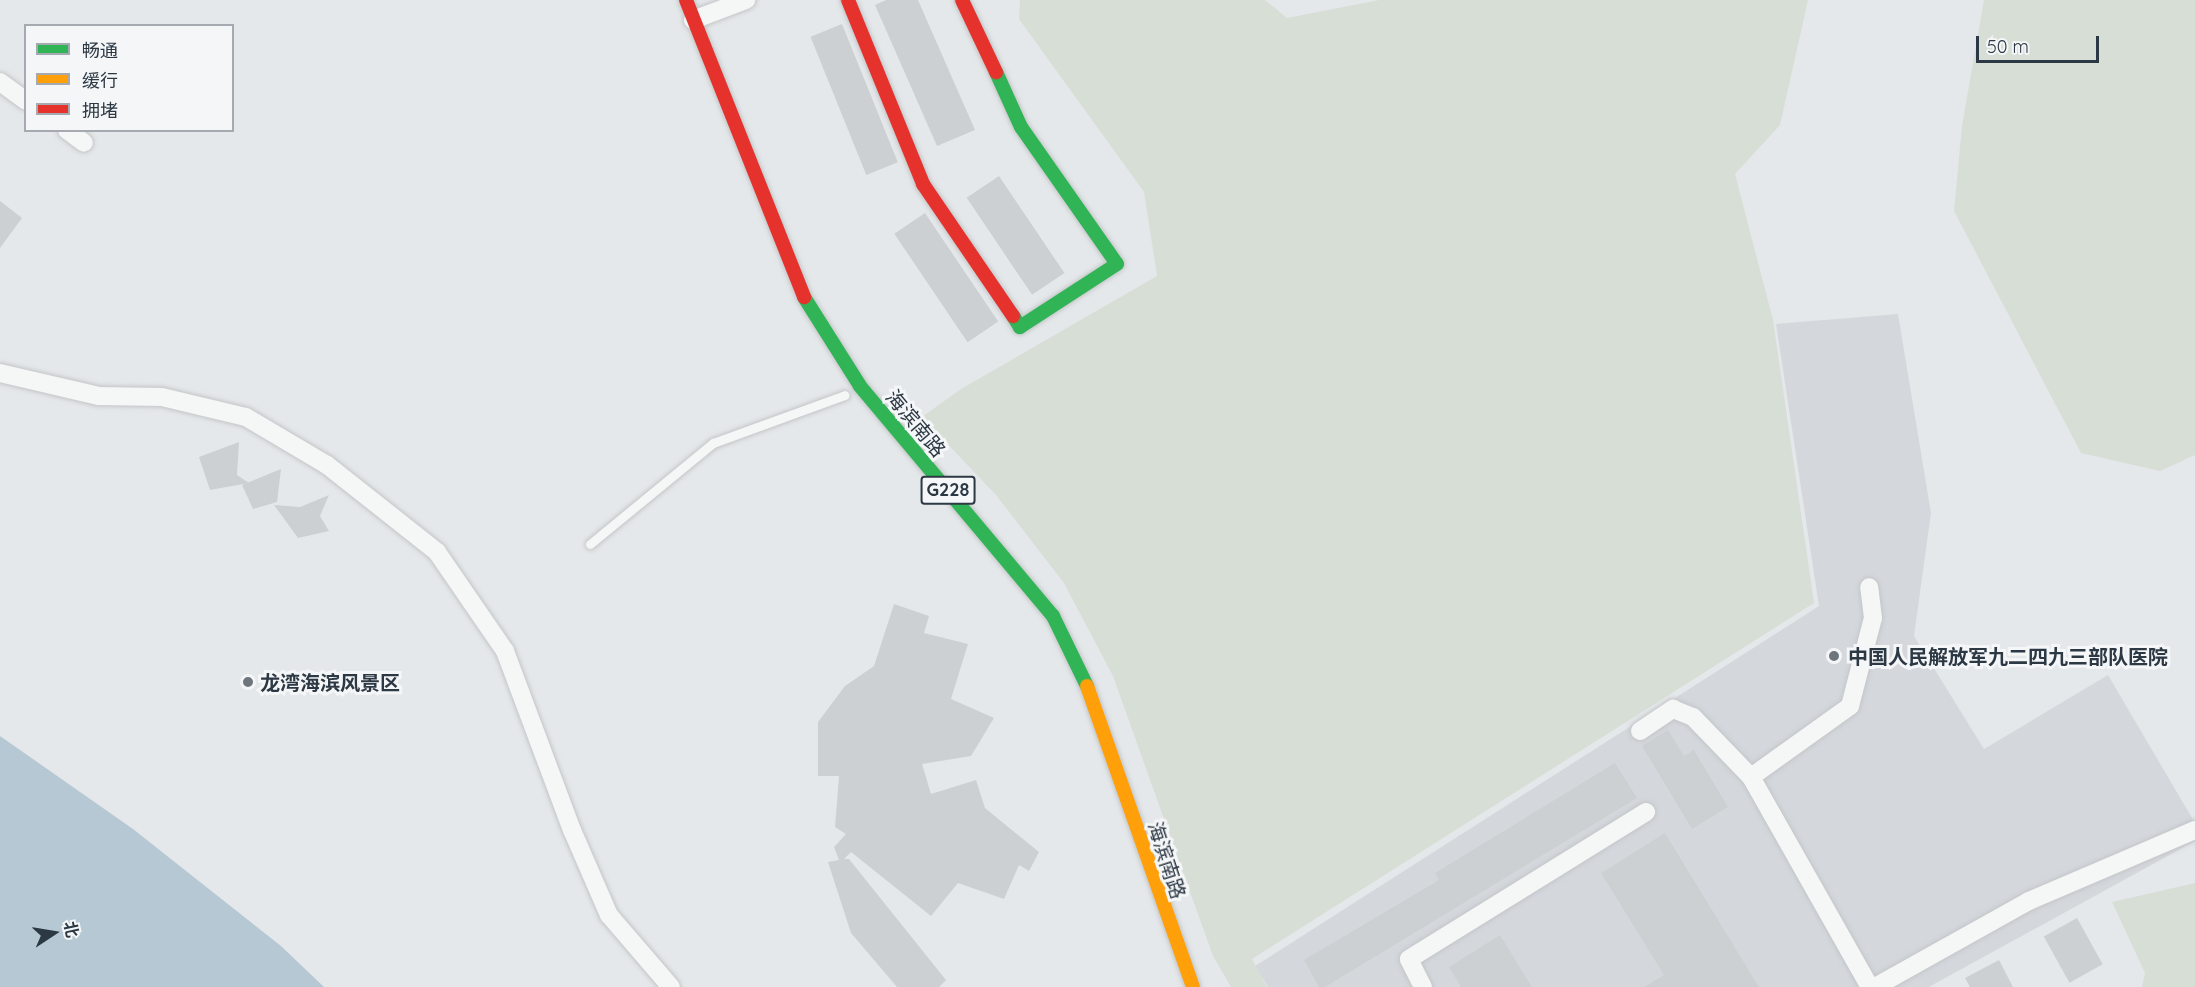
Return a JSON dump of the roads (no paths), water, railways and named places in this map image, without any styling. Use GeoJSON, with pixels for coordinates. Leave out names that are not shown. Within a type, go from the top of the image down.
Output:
{"type":"FeatureCollection","features":[{"type":"Feature","properties":{"kind":"main road","name":"海滨南路"},"geometry":{"type":"LineString","coordinates":[[686,0],[801,292],[860,386],[1053,616],[1085,681],[1161,907],[1193,987]]}},
{"type":"Feature","properties":{"kind":"main road"},"geometry":{"type":"LineString","coordinates":[[848,0],[923,184],[1020,327],[1117,264],[1022,128],[962,0]]}},
{"type":"Feature","properties":{"kind":"main road","name":"海滨南路"},"geometry":{"type":"LineString","coordinates":[[842,390],[855,408]]}},
{"type":"Feature","properties":{"kind":"street"},"geometry":{"type":"LineString","coordinates":[[693,20],[746,0]]}},
{"type":"Feature","properties":{"kind":"street"},"geometry":{"type":"LineString","coordinates":[[0,82],[24,100]]}},
{"type":"Feature","properties":{"kind":"street"},"geometry":{"type":"LineString","coordinates":[[70,132],[84,143]]}},
{"type":"Feature","properties":{"kind":"street"},"geometry":{"type":"LineString","coordinates":[[0,373],[99,396],[162,397],[246,417],[327,465],[436,552],[505,651],[568,819],[609,915],[671,987]]}},
{"type":"Feature","properties":{"kind":"street"},"geometry":{"type":"LineString","coordinates":[[1751,777],[1850,706],[1873,618],[1869,587]]}},
{"type":"Feature","properties":{"kind":"street"},"geometry":{"type":"LineString","coordinates":[[1640,731],[1673,709],[1693,717],[1751,777],[1870,987]]}},
{"type":"Feature","properties":{"kind":"street"},"geometry":{"type":"LineString","coordinates":[[1423,987],[1409,959],[1646,812]]}},
{"type":"Feature","properties":{"kind":"street"},"geometry":{"type":"LineString","coordinates":[[1875,987],[2029,902],[2195,830]]}},
{"type":"Feature","properties":{"kind":"lane"},"geometry":{"type":"LineString","coordinates":[[590,544],[713,443],[842,390]]}},
{"type":"Feature","properties":{"kind":"water"},"geometry":{"type":"Polygon","coordinates":[[[0,736],[133,829],[281,946],[324,987],[0,987],[0,736]]]}},
{"type":"Feature","properties":{"kind":"place","name":"中国人民解放军九二四九三部队医院"},"geometry":{"type":"Point","coordinates":[1834,656]}},
{"type":"Feature","properties":{"kind":"place","name":"龙湾海滨风景区"},"geometry":{"type":"Point","coordinates":[248,682]}}]}
